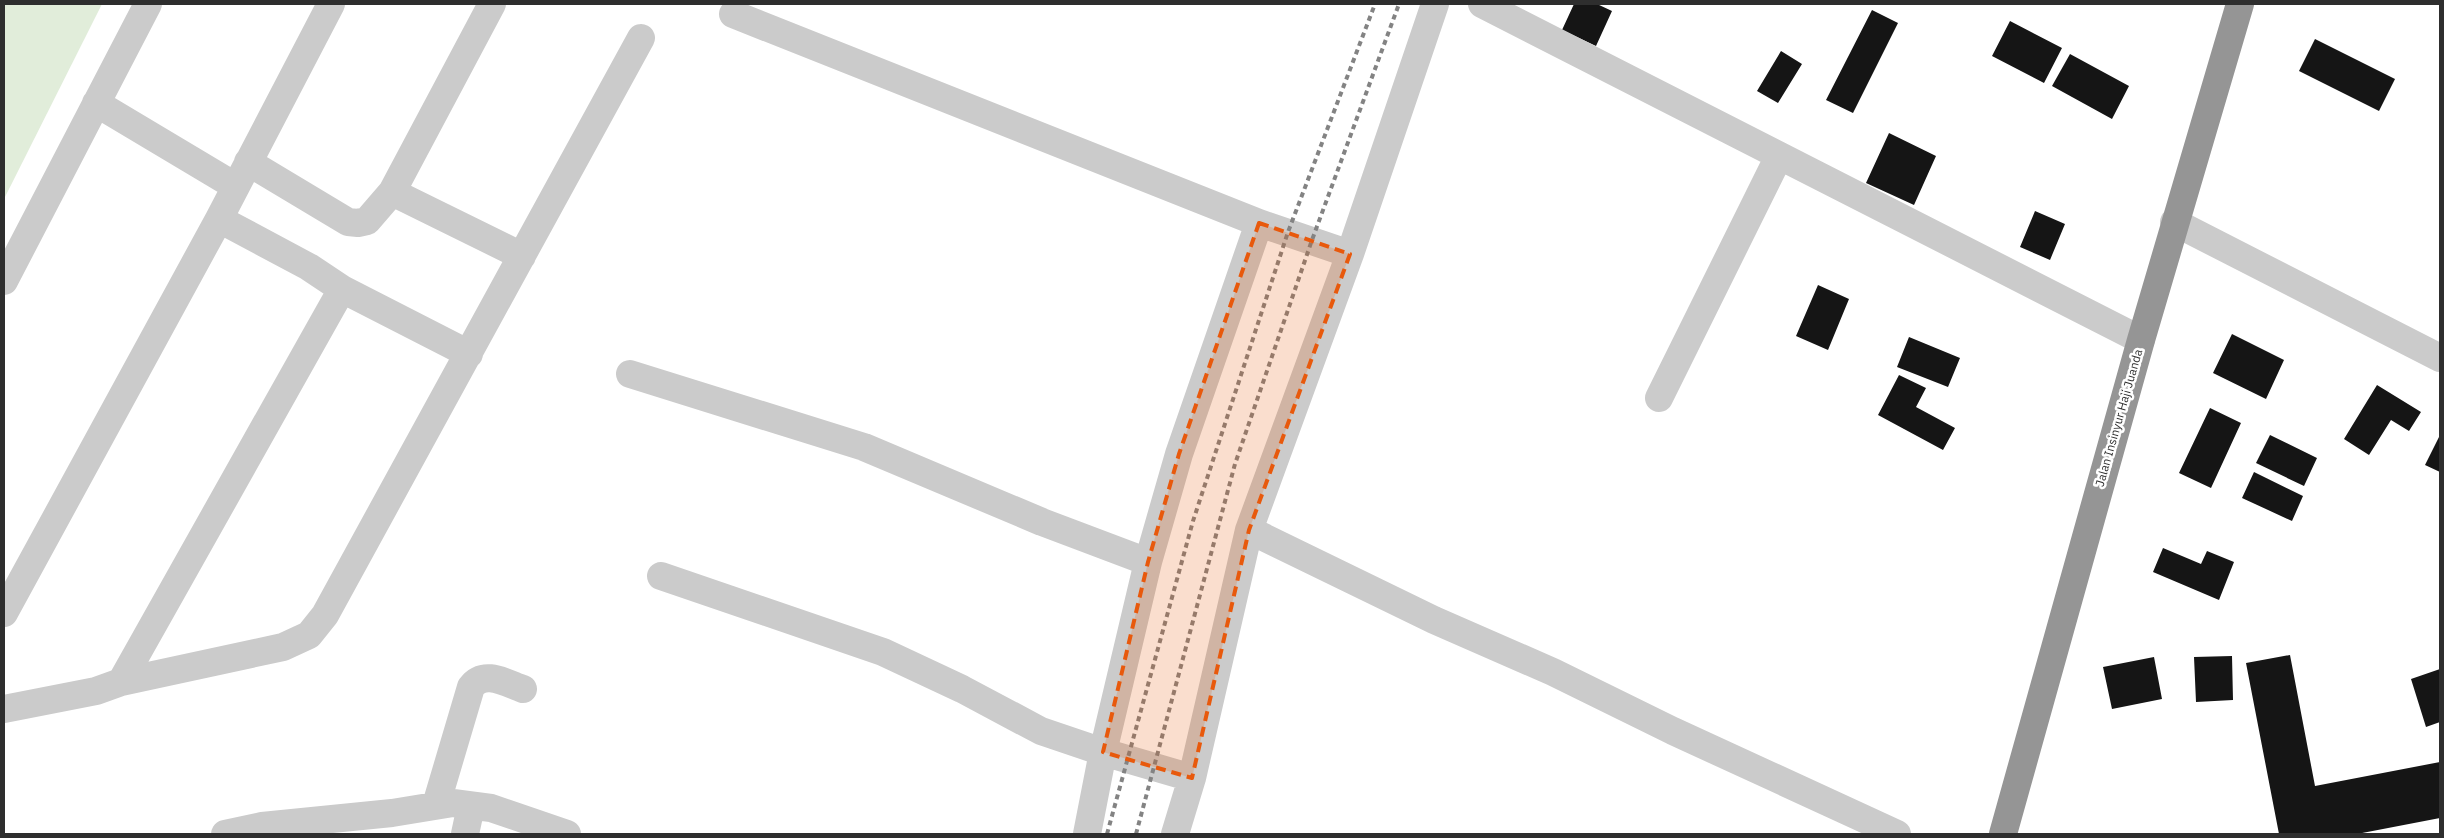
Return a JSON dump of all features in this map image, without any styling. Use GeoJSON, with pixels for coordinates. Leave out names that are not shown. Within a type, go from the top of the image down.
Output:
{"type":"FeatureCollection","features":[{"type":"Feature","properties":{"kind":"highway","name":"Jalan Insinyur Haji Juanda"},"geometry":{"type":"LineString","coordinates":[[2003,834],[2140,340],[2240,4]]}},
{"type":"Feature","properties":{"kind":"street"},"geometry":{"type":"LineString","coordinates":[[4,281],[148,4]]}},
{"type":"Feature","properties":{"kind":"street"},"geometry":{"type":"LineString","coordinates":[[4,612],[219,219],[331,4]]}},
{"type":"Feature","properties":{"kind":"street"},"geometry":{"type":"LineString","coordinates":[[96,103],[242,174],[348,222],[358,224],[367,220],[392,192],[492,4]]}},
{"type":"Feature","properties":{"kind":"street"},"geometry":{"type":"LineString","coordinates":[[1175,834],[1192,778],[1250,530],[1350,254],[1435,4]]}},
{"type":"Feature","properties":{"kind":"street"},"geometry":{"type":"LineString","coordinates":[[1482,4],[2140,340]]}},
{"type":"Feature","properties":{"kind":"street"},"geometry":{"type":"LineString","coordinates":[[733,14],[1259,223],[1350,254]]}},
{"type":"Feature","properties":{"kind":"street"},"geometry":{"type":"LineString","coordinates":[[4,709],[96,691],[121,682],[282,647],[309,635],[325,616],[640,38]]}},
{"type":"Feature","properties":{"kind":"street"},"geometry":{"type":"LineString","coordinates":[[1659,398],[1779,156]]}},
{"type":"Feature","properties":{"kind":"street"},"geometry":{"type":"LineString","coordinates":[[392,192],[522,256]]}},
{"type":"Feature","properties":{"kind":"street"},"geometry":{"type":"LineString","coordinates":[[219,219],[309,267],[342,289],[469,354]]}},
{"type":"Feature","properties":{"kind":"street"},"geometry":{"type":"LineString","coordinates":[[2174,222],[2440,358]]}},
{"type":"Feature","properties":{"kind":"street"},"geometry":{"type":"LineString","coordinates":[[1087,834],[1103,752],[1148,562],[1179,454],[1259,223]]}},
{"type":"Feature","properties":{"kind":"street"},"geometry":{"type":"LineString","coordinates":[[121,682],[342,289]]}},
{"type":"Feature","properties":{"kind":"street"},"geometry":{"type":"LineString","coordinates":[[630,374],[864,447],[1042,522],[1148,562]]}},
{"type":"Feature","properties":{"kind":"street"},"geometry":{"type":"LineString","coordinates":[[1250,530],[1434,620],[1553,672],[1682,735],[1897,834]]}},
{"type":"Feature","properties":{"kind":"street"},"geometry":{"type":"LineString","coordinates":[[661,576],[883,652],[962,689],[1041,731],[1103,752],[1192,778]]}},
{"type":"Feature","properties":{"kind":"street"},"geometry":{"type":"LineString","coordinates":[[436,805],[471,687],[478,678],[486,676],[523,689]]}},
{"type":"Feature","properties":{"kind":"street"},"geometry":{"type":"LineString","coordinates":[[225,834],[392,813],[453,803],[491,808],[567,834]]}},
{"type":"Feature","properties":{"kind":"street"},"geometry":{"type":"LineString","coordinates":[[465,834],[471,806]]}},
{"type":"Feature","properties":{"kind":"highlighted area"},"geometry":{"type":"Polygon","coordinates":[[[1259,223],[1350,254],[1249,530],[1192,778],[1103,752],[1148,562],[1179,454],[1259,223]]]}},
{"type":"Feature","properties":{"kind":"green space"},"geometry":{"type":"Polygon","coordinates":[[[4,4],[102,4],[4,199],[4,4]]]}},
{"type":"Feature","properties":{"kind":"building"},"geometry":{"type":"Polygon","coordinates":[[[1574,4],[1597,4],[1612,11],[1596,46],[1562,30],[1574,4]]]}},
{"type":"Feature","properties":{"kind":"building"},"geometry":{"type":"Polygon","coordinates":[[[1872,10],[1898,23],[1853,113],[1826,100],[1872,10]]]}},
{"type":"Feature","properties":{"kind":"building"},"geometry":{"type":"Polygon","coordinates":[[[2010,21],[2062,48],[2044,83],[1992,56],[2010,21]]]}},
{"type":"Feature","properties":{"kind":"building"},"geometry":{"type":"Polygon","coordinates":[[[2315,39],[2395,79],[2379,111],[2299,71],[2315,39]]]}},
{"type":"Feature","properties":{"kind":"building"},"geometry":{"type":"Polygon","coordinates":[[[1781,51],[1802,64],[1778,103],[1757,91],[1781,51]]]}},
{"type":"Feature","properties":{"kind":"building"},"geometry":{"type":"Polygon","coordinates":[[[2070,54],[2129,86],[2112,119],[2052,86],[2070,54]]]}},
{"type":"Feature","properties":{"kind":"building"},"geometry":{"type":"Polygon","coordinates":[[[1889,133],[1936,156],[1914,205],[1866,183],[1889,133]]]}},
{"type":"Feature","properties":{"kind":"building"},"geometry":{"type":"Polygon","coordinates":[[[2035,211],[2065,224],[2050,260],[2020,247],[2035,211]]]}},
{"type":"Feature","properties":{"kind":"building"},"geometry":{"type":"Polygon","coordinates":[[[1818,285],[1849,299],[1828,350],[1796,336],[1818,285]]]}},
{"type":"Feature","properties":{"kind":"building"},"geometry":{"type":"Polygon","coordinates":[[[2232,334],[2284,360],[2266,399],[2213,373],[2232,334]]]}},
{"type":"Feature","properties":{"kind":"building"},"geometry":{"type":"Polygon","coordinates":[[[1909,337],[1960,358],[1948,387],[1897,367],[1909,337]]]}},
{"type":"Feature","properties":{"kind":"building"},"geometry":{"type":"Polygon","coordinates":[[[1899,375],[1926,388],[1916,407],[1955,428],[1943,450],[1878,415],[1899,375]]]}},
{"type":"Feature","properties":{"kind":"building"},"geometry":{"type":"Polygon","coordinates":[[[2377,385],[2421,412],[2409,431],[2391,420],[2369,455],[2344,439],[2377,385]]]}},
{"type":"Feature","properties":{"kind":"building"},"geometry":{"type":"Polygon","coordinates":[[[2210,408],[2241,423],[2211,488],[2179,473],[2210,408]]]}},
{"type":"Feature","properties":{"kind":"building"},"geometry":{"type":"Polygon","coordinates":[[[2270,435],[2317,458],[2304,486],[2256,463],[2270,435]]]}},
{"type":"Feature","properties":{"kind":"building"},"geometry":{"type":"Polygon","coordinates":[[[2440,435],[2440,472],[2425,465],[2440,435]]]}},
{"type":"Feature","properties":{"kind":"building"},"geometry":{"type":"Polygon","coordinates":[[[2254,472],[2303,496],[2292,521],[2242,498],[2254,472]]]}},
{"type":"Feature","properties":{"kind":"building"},"geometry":{"type":"Polygon","coordinates":[[[2163,548],[2201,564],[2207,551],[2234,562],[2219,600],[2153,572],[2163,548]]]}},
{"type":"Feature","properties":{"kind":"building"},"geometry":{"type":"Polygon","coordinates":[[[2290,655],[2315,786],[2440,762],[2440,818],[2357,834],[2279,834],[2246,663],[2290,655]]]}},
{"type":"Feature","properties":{"kind":"building"},"geometry":{"type":"Polygon","coordinates":[[[2232,656],[2233,700],[2196,702],[2194,657],[2232,656]]]}},
{"type":"Feature","properties":{"kind":"building"},"geometry":{"type":"Polygon","coordinates":[[[2154,657],[2162,699],[2112,709],[2103,667],[2154,657]]]}},
{"type":"Feature","properties":{"kind":"building"},"geometry":{"type":"Polygon","coordinates":[[[2440,669],[2440,722],[2426,727],[2411,679],[2440,669]]]}},
{"type":"Feature","properties":{"kind":"railway"},"geometry":{"type":"LineString","coordinates":[[1107,834],[1193,521],[1288,232],[1375,4]]}},
{"type":"Feature","properties":{"kind":"railway"},"geometry":{"type":"LineString","coordinates":[[1136,834],[1235,464],[1312,240],[1399,4]]}}]}
